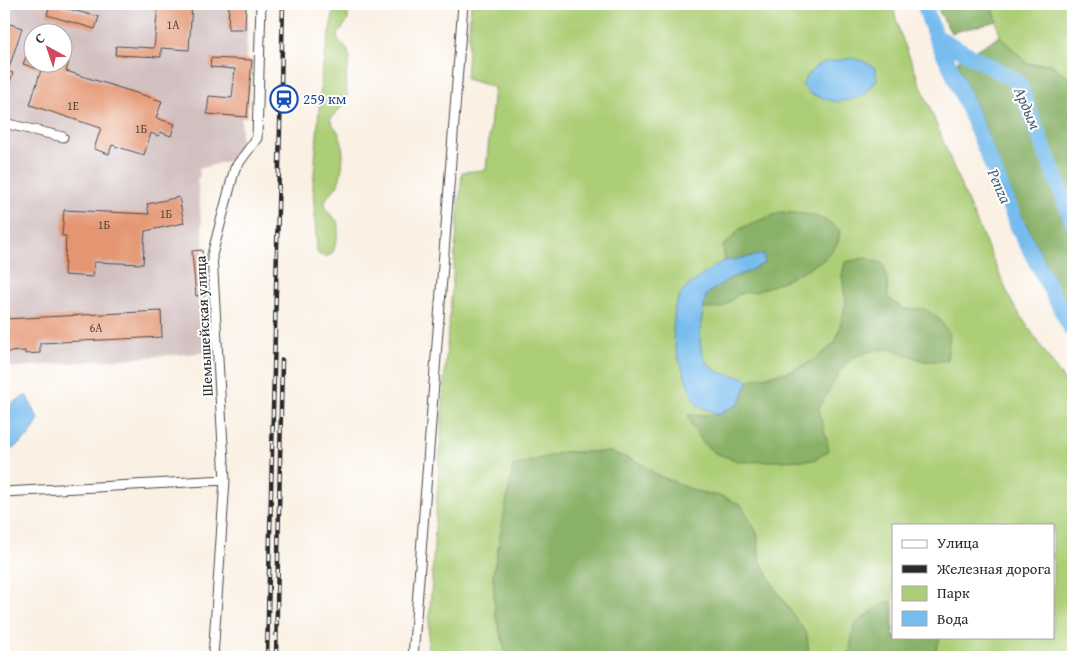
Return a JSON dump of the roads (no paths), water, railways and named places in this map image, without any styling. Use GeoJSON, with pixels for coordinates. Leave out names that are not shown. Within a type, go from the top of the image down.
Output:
{"type":"FeatureCollection","features":[{"type":"Feature","properties":{"kind":"street","name":"Шемышейская улица"},"geometry":{"type":"LineString","coordinates":[[213,657],[225,480],[212,255],[235,168],[257,138],[261,4]]}},
{"type":"Feature","properties":{"kind":"street"},"geometry":{"type":"LineString","coordinates":[[413,657],[463,4]]}},
{"type":"Feature","properties":{"kind":"street"},"geometry":{"type":"LineString","coordinates":[[4,123],[63,137]]}},
{"type":"Feature","properties":{"kind":"street"},"geometry":{"type":"LineString","coordinates":[[4,492],[225,480]]}},
{"type":"Feature","properties":{"kind":"water"},"geometry":{"type":"Polygon","coordinates":[[[851,58],[863,61],[875,68],[877,79],[867,93],[856,98],[836,102],[810,94],[802,84],[816,66],[830,61],[851,58]]]}},
{"type":"Feature","properties":{"kind":"water"},"geometry":{"type":"Polygon","coordinates":[[[764,254],[764,263],[730,278],[706,295],[700,338],[704,358],[710,366],[719,372],[749,380],[739,404],[718,415],[697,405],[689,387],[676,351],[673,331],[675,306],[683,290],[715,266],[725,261],[764,254]]]}},
{"type":"Feature","properties":{"kind":"water"},"geometry":{"type":"Polygon","coordinates":[[[26,395],[39,420],[29,436],[11,450],[4,450],[4,407],[26,395]]]}},
{"type":"Feature","properties":{"kind":"waterway","name":"Penza"},"geometry":{"type":"LineString","coordinates":[[924,4],[935,36],[950,66],[1019,229],[1073,332]]}},
{"type":"Feature","properties":{"kind":"waterway","name":"Ардым"},"geometry":{"type":"LineString","coordinates":[[935,36],[1018,82],[1073,222]]}},
{"type":"Feature","properties":{"kind":"railway"},"geometry":{"type":"LineString","coordinates":[[267,657],[283,4]]}},
{"type":"Feature","properties":{"kind":"railway"},"geometry":{"type":"LineString","coordinates":[[276,657],[282,360]]}},
{"type":"Feature","properties":{"kind":"place","name":"259 км"},"geometry":{"type":"Point","coordinates":[284,99]}}]}
